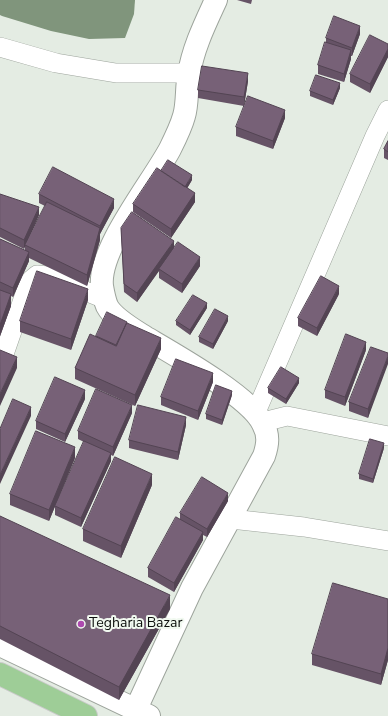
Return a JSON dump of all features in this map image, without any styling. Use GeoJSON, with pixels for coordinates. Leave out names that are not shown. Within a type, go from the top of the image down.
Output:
{"type":"FeatureCollection","features":[{"type":"Feature","properties":{"kind":"main road"},"geometry":{"type":"LineString","coordinates":[[0,674],[86,716]]}},
{"type":"Feature","properties":{"kind":"street"},"geometry":{"type":"LineString","coordinates":[[0,645],[143,713],[192,588],[264,456],[268,443],[267,432],[259,417],[241,399],[220,384],[121,321],[107,307],[102,285],[104,266],[116,236],[170,149],[184,115],[189,73],[199,37],[216,0]]}},
{"type":"Feature","properties":{"kind":"street"},"geometry":{"type":"LineString","coordinates":[[0,47],[56,63],[116,73],[189,73]]}},
{"type":"Feature","properties":{"kind":"street"},"geometry":{"type":"LineString","coordinates":[[259,417],[375,136],[388,110]]}},
{"type":"Feature","properties":{"kind":"street"},"geometry":{"type":"LineString","coordinates":[[3,357],[27,288],[31,280],[37,275],[48,276],[105,299]]}},
{"type":"Feature","properties":{"kind":"street"},"geometry":{"type":"LineString","coordinates":[[259,417],[287,416],[388,436]]}},
{"type":"Feature","properties":{"kind":"street"},"geometry":{"type":"LineString","coordinates":[[230,519],[304,527],[388,541]]}},
{"type":"Feature","properties":{"kind":"shaded area"},"geometry":{"type":"Polygon","coordinates":[[[0,0],[135,0],[134,14],[125,38],[89,39],[51,31],[2,16],[0,15],[0,0]]]}},
{"type":"Feature","properties":{"kind":"building"},"geometry":{"type":"Polygon","coordinates":[[[334,16],[360,26],[352,48],[326,38],[334,16]]]}},
{"type":"Feature","properties":{"kind":"building"},"geometry":{"type":"Polygon","coordinates":[[[370,35],[388,44],[388,49],[370,84],[350,74],[370,35]]]}},
{"type":"Feature","properties":{"kind":"building"},"geometry":{"type":"Polygon","coordinates":[[[325,42],[351,50],[344,74],[318,65],[325,42]]]}},
{"type":"Feature","properties":{"kind":"building"},"geometry":{"type":"Polygon","coordinates":[[[202,66],[248,73],[244,97],[198,90],[202,66]]]}},
{"type":"Feature","properties":{"kind":"building"},"geometry":{"type":"Polygon","coordinates":[[[316,75],[340,83],[333,100],[310,91],[316,75]]]}},
{"type":"Feature","properties":{"kind":"building"},"geometry":{"type":"Polygon","coordinates":[[[248,96],[285,110],[273,141],[236,127],[248,96]]]}},
{"type":"Feature","properties":{"kind":"building"},"geometry":{"type":"Polygon","coordinates":[[[388,141],[388,152],[384,149],[388,141]]]}},
{"type":"Feature","properties":{"kind":"building"},"geometry":{"type":"Polygon","coordinates":[[[168,160],[192,175],[185,187],[161,171],[168,160]]]}},
{"type":"Feature","properties":{"kind":"building"},"geometry":{"type":"Polygon","coordinates":[[[53,167],[114,199],[100,226],[39,194],[53,167]]]}},
{"type":"Feature","properties":{"kind":"building"},"geometry":{"type":"Polygon","coordinates":[[[157,168],[195,193],[171,229],[133,204],[157,168]]]}},
{"type":"Feature","properties":{"kind":"building"},"geometry":{"type":"Polygon","coordinates":[[[0,194],[39,207],[24,240],[0,228],[0,194]]]}},
{"type":"Feature","properties":{"kind":"building"},"geometry":{"type":"Polygon","coordinates":[[[47,202],[100,228],[87,275],[25,245],[47,202]]]}},
{"type":"Feature","properties":{"kind":"building"},"geometry":{"type":"Polygon","coordinates":[[[132,212],[174,241],[137,293],[124,284],[121,228],[132,212]]]}},
{"type":"Feature","properties":{"kind":"building"},"geometry":{"type":"Polygon","coordinates":[[[0,239],[29,252],[13,288],[0,282],[0,239]]]}},
{"type":"Feature","properties":{"kind":"building"},"geometry":{"type":"Polygon","coordinates":[[[178,242],[200,257],[182,284],[159,269],[178,242]]]}},
{"type":"Feature","properties":{"kind":"building"},"geometry":{"type":"Polygon","coordinates":[[[37,271],[88,289],[71,339],[20,321],[37,271]]]}},
{"type":"Feature","properties":{"kind":"building"},"geometry":{"type":"Polygon","coordinates":[[[321,276],[339,286],[317,328],[298,318],[321,276]]]}},
{"type":"Feature","properties":{"kind":"building"},"geometry":{"type":"Polygon","coordinates":[[[0,290],[11,294],[0,325],[0,290]]]}},
{"type":"Feature","properties":{"kind":"building"},"geometry":{"type":"Polygon","coordinates":[[[193,295],[207,303],[190,330],[176,321],[193,295]]]}},
{"type":"Feature","properties":{"kind":"building"},"geometry":{"type":"Polygon","coordinates":[[[215,309],[228,316],[213,344],[199,337],[215,309]]]}},
{"type":"Feature","properties":{"kind":"building"},"geometry":{"type":"Polygon","coordinates":[[[107,312],[127,322],[116,345],[96,336],[107,312]]]}},
{"type":"Feature","properties":{"kind":"building"},"geometry":{"type":"Polygon","coordinates":[[[127,323],[161,338],[135,395],[75,368],[90,334],[116,346],[127,323]]]}},
{"type":"Feature","properties":{"kind":"building"},"geometry":{"type":"Polygon","coordinates":[[[346,334],[366,342],[345,397],[325,390],[346,334]]]}},
{"type":"Feature","properties":{"kind":"building"},"geometry":{"type":"Polygon","coordinates":[[[371,347],[388,353],[388,356],[368,409],[349,402],[371,347]]]}},
{"type":"Feature","properties":{"kind":"building"},"geometry":{"type":"Polygon","coordinates":[[[0,350],[17,357],[0,394],[0,350]]]}},
{"type":"Feature","properties":{"kind":"building"},"geometry":{"type":"Polygon","coordinates":[[[176,359],[213,373],[198,411],[161,397],[176,359]]]}},
{"type":"Feature","properties":{"kind":"building"},"geometry":{"type":"Polygon","coordinates":[[[281,367],[299,378],[286,399],[268,388],[281,367]]]}},
{"type":"Feature","properties":{"kind":"building"},"geometry":{"type":"Polygon","coordinates":[[[55,377],[85,390],[65,434],[36,421],[55,377]]]}},
{"type":"Feature","properties":{"kind":"building"},"geometry":{"type":"Polygon","coordinates":[[[216,385],[232,391],[222,420],[206,414],[216,385]]]}},
{"type":"Feature","properties":{"kind":"building"},"geometry":{"type":"Polygon","coordinates":[[[96,389],[132,405],[113,447],[78,431],[96,389]]]}},
{"type":"Feature","properties":{"kind":"building"},"geometry":{"type":"Polygon","coordinates":[[[13,399],[31,407],[0,475],[0,429],[13,399]]]}},
{"type":"Feature","properties":{"kind":"building"},"geometry":{"type":"Polygon","coordinates":[[[138,405],[186,417],[178,452],[129,440],[138,405]]]}},
{"type":"Feature","properties":{"kind":"building"},"geometry":{"type":"Polygon","coordinates":[[[36,431],[75,447],[49,510],[10,494],[36,431]]]}},
{"type":"Feature","properties":{"kind":"building"},"geometry":{"type":"Polygon","coordinates":[[[370,439],[384,443],[373,479],[359,474],[370,439]]]}},
{"type":"Feature","properties":{"kind":"building"},"geometry":{"type":"Polygon","coordinates":[[[84,441],[111,453],[81,518],[55,506],[84,441]]]}},
{"type":"Feature","properties":{"kind":"building"},"geometry":{"type":"Polygon","coordinates":[[[115,457],[152,474],[121,546],[83,529],[115,457]]]}},
{"type":"Feature","properties":{"kind":"building"},"geometry":{"type":"Polygon","coordinates":[[[202,477],[228,493],[207,529],[180,513],[202,477]]]}},
{"type":"Feature","properties":{"kind":"building","name":"Tegharia Bazar"},"geometry":{"type":"Polygon","coordinates":[[[0,516],[170,595],[119,687],[0,626],[0,516]]]}},
{"type":"Feature","properties":{"kind":"building"},"geometry":{"type":"Polygon","coordinates":[[[176,517],[203,532],[174,583],[148,568],[176,517]]]}},
{"type":"Feature","properties":{"kind":"building"},"geometry":{"type":"Polygon","coordinates":[[[333,583],[388,599],[388,648],[381,674],[312,654],[333,583]]]}},
{"type":"Feature","properties":{"kind":"place","name":"Tegharia Bazar"},"geometry":{"type":"Point","coordinates":[81,624]}}]}
